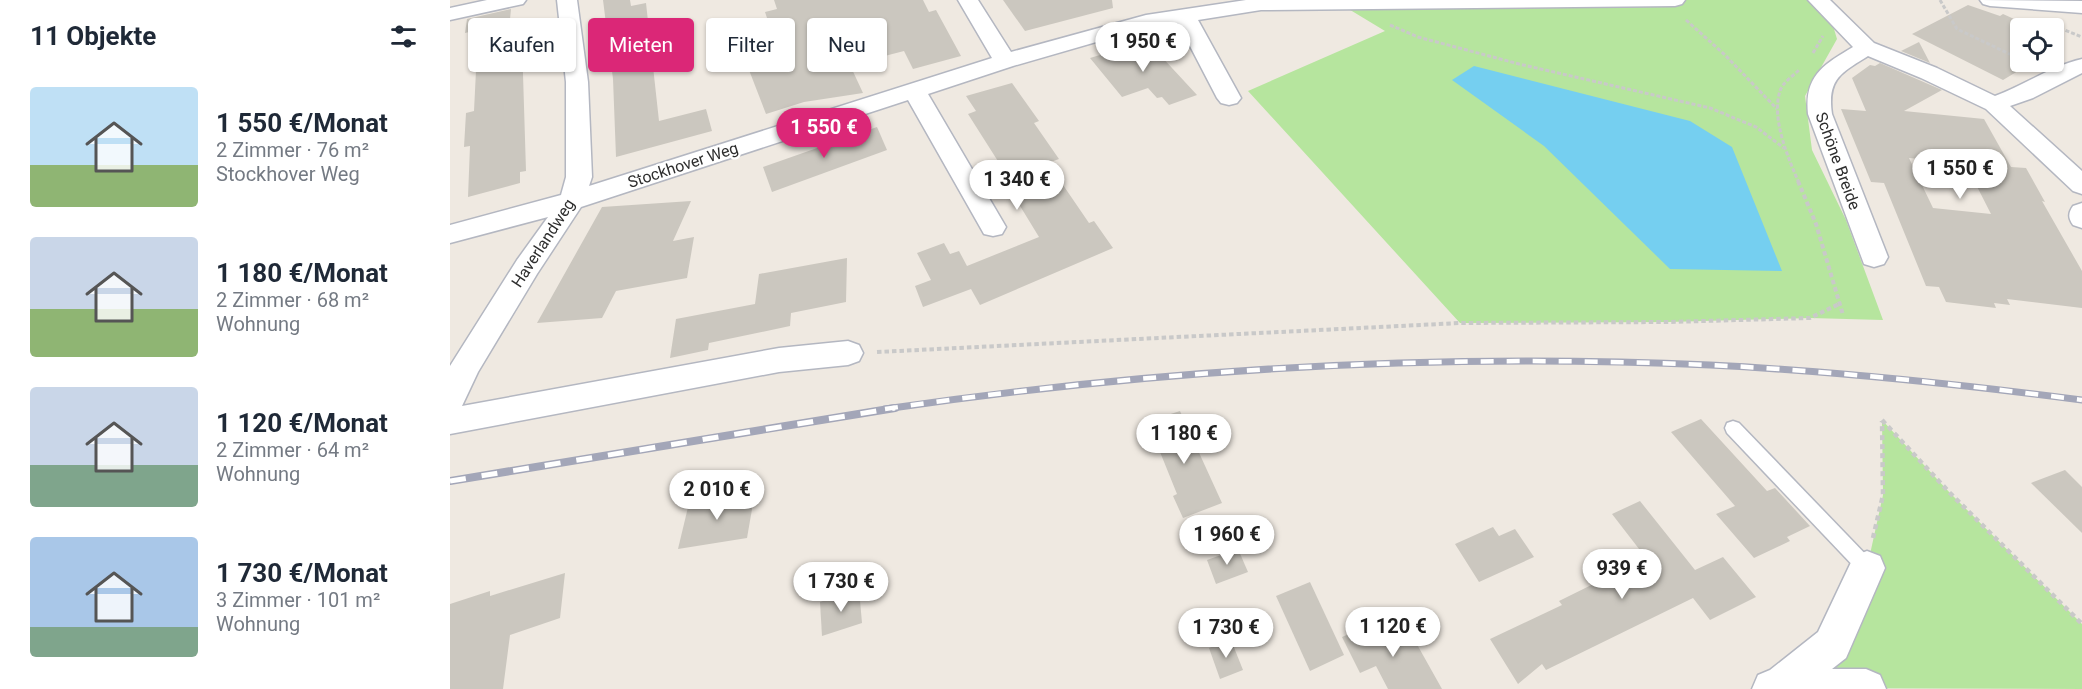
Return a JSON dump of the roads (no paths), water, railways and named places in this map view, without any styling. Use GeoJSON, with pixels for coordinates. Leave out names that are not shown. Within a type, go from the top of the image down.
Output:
{"type":"FeatureCollection","features":[{"type":"Feature","properties":{"kind":"street"},"geometry":{"type":"LineString","coordinates":[[450,14],[516,0]]}},
{"type":"Feature","properties":{"kind":"street","name":"Haverlandweg"},"geometry":{"type":"LineString","coordinates":[[450,398],[465,367],[526,267],[572,201],[579,177],[577,82],[567,0]]}},
{"type":"Feature","properties":{"kind":"street"},"geometry":{"type":"LineString","coordinates":[[968,0],[1005,61]]}},
{"type":"Feature","properties":{"kind":"street","name":"Stockhover Weg"},"geometry":{"type":"LineString","coordinates":[[450,234],[572,201],[1084,37],[1184,14],[1261,4],[1344,1],[1675,0]]}},
{"type":"Feature","properties":{"kind":"street"},"geometry":{"type":"LineString","coordinates":[[1818,0],[1866,48],[1929,73],[1994,104],[2082,185]]}},
{"type":"Feature","properties":{"kind":"street"},"geometry":{"type":"LineString","coordinates":[[1990,0],[2082,7]]}},
{"type":"Feature","properties":{"kind":"street"},"geometry":{"type":"LineString","coordinates":[[1184,14],[1229,98]]}},
{"type":"Feature","properties":{"kind":"street","name":"Schöne Breide"},"geometry":{"type":"LineString","coordinates":[[1866,48],[1833,70],[1823,81],[1817,98],[1820,114],[1874,257]]}},
{"type":"Feature","properties":{"kind":"street"},"geometry":{"type":"LineString","coordinates":[[1994,104],[2025,93],[2069,69],[2082,66]]}},
{"type":"Feature","properties":{"kind":"street"},"geometry":{"type":"LineString","coordinates":[[915,91],[993,227]]}},
{"type":"Feature","properties":{"kind":"street"},"geometry":{"type":"LineString","coordinates":[[2082,212],[2082,219]]}},
{"type":"Feature","properties":{"kind":"street"},"geometry":{"type":"LineString","coordinates":[[450,422],[779,360],[848,353]]}},
{"type":"Feature","properties":{"kind":"street"},"geometry":{"type":"LineString","coordinates":[[1776,688],[1832,645],[1867,568]]}},
{"type":"Feature","properties":{"kind":"street"},"geometry":{"type":"LineString","coordinates":[[1776,688],[1866,689]]}},
{"type":"Feature","properties":{"kind":"lane"},"geometry":{"type":"LineString","coordinates":[[1733,428],[1867,568]]}},
{"type":"Feature","properties":{"kind":"water"},"geometry":{"type":"Polygon","coordinates":[[[1474,66],[1690,121],[1732,147],[1782,271],[1670,269],[1544,146],[1452,80],[1474,66]]]}},
{"type":"Feature","properties":{"kind":"railway"},"geometry":{"type":"LineString","coordinates":[[885,409],[988,395],[1193,374],[1400,363],[1503,361],[1710,365],[1803,371],[2082,400]]}},
{"type":"Feature","properties":{"kind":"railway"},"geometry":{"type":"LineString","coordinates":[[450,481],[895,408]]}}]}
